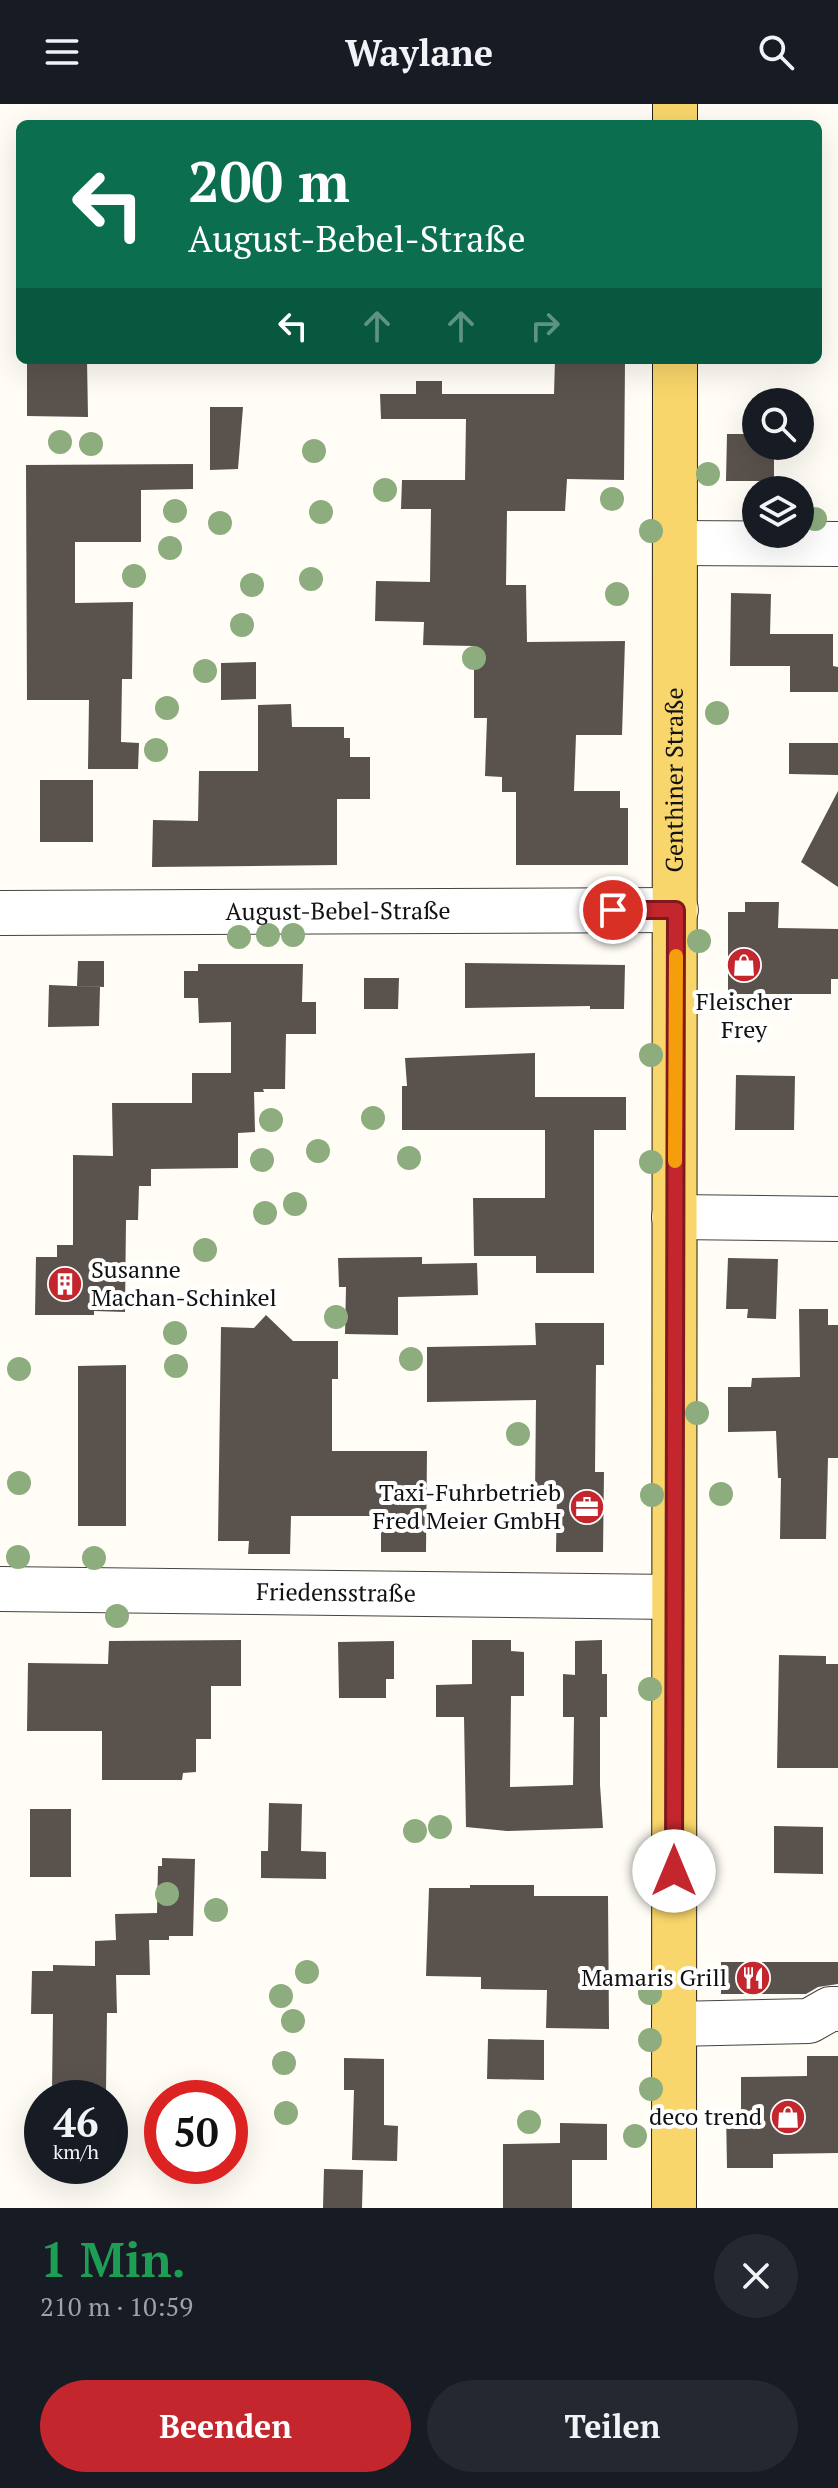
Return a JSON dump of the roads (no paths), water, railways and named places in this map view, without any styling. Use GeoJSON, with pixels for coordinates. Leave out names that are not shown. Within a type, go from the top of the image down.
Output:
{"type":"FeatureCollection","features":[{"type":"Feature","properties":{"kind":"main road","name":"Genthiner Straße"},"geometry":{"type":"LineString","coordinates":[[674,2208],[675,364]]}},
{"type":"Feature","properties":{"kind":"street"},"geometry":{"type":"LineString","coordinates":[[676,543],[838,544]]}},
{"type":"Feature","properties":{"kind":"street","name":"August-Bebel-Straße"},"geometry":{"type":"LineString","coordinates":[[0,913],[676,910]]}},
{"type":"Feature","properties":{"kind":"street"},"geometry":{"type":"LineString","coordinates":[[674,1217],[838,1219]]}},
{"type":"Feature","properties":{"kind":"street","name":"Friedensstraße"},"geometry":{"type":"LineString","coordinates":[[0,1589],[595,1599],[673,1597]]}},
{"type":"Feature","properties":{"kind":"street"},"geometry":{"type":"LineString","coordinates":[[674,2024],[809,2021],[830,2009],[838,2009]]}},
{"type":"Feature","properties":{"kind":"place","name":"Fleischer Frey"},"geometry":{"type":"Point","coordinates":[744,965]}},
{"type":"Feature","properties":{"kind":"place","name":"Susanne Machan-Schinkel"},"geometry":{"type":"Point","coordinates":[65,1284]}},
{"type":"Feature","properties":{"kind":"place","name":"Taxi-Fuhrbetrieb Fred Meier GmbH"},"geometry":{"type":"Point","coordinates":[587,1507]}},
{"type":"Feature","properties":{"kind":"place","name":"Mamaris Grill"},"geometry":{"type":"Point","coordinates":[753,1978]}},
{"type":"Feature","properties":{"kind":"place","name":"deco trend"},"geometry":{"type":"Point","coordinates":[788,2117]}}]}
